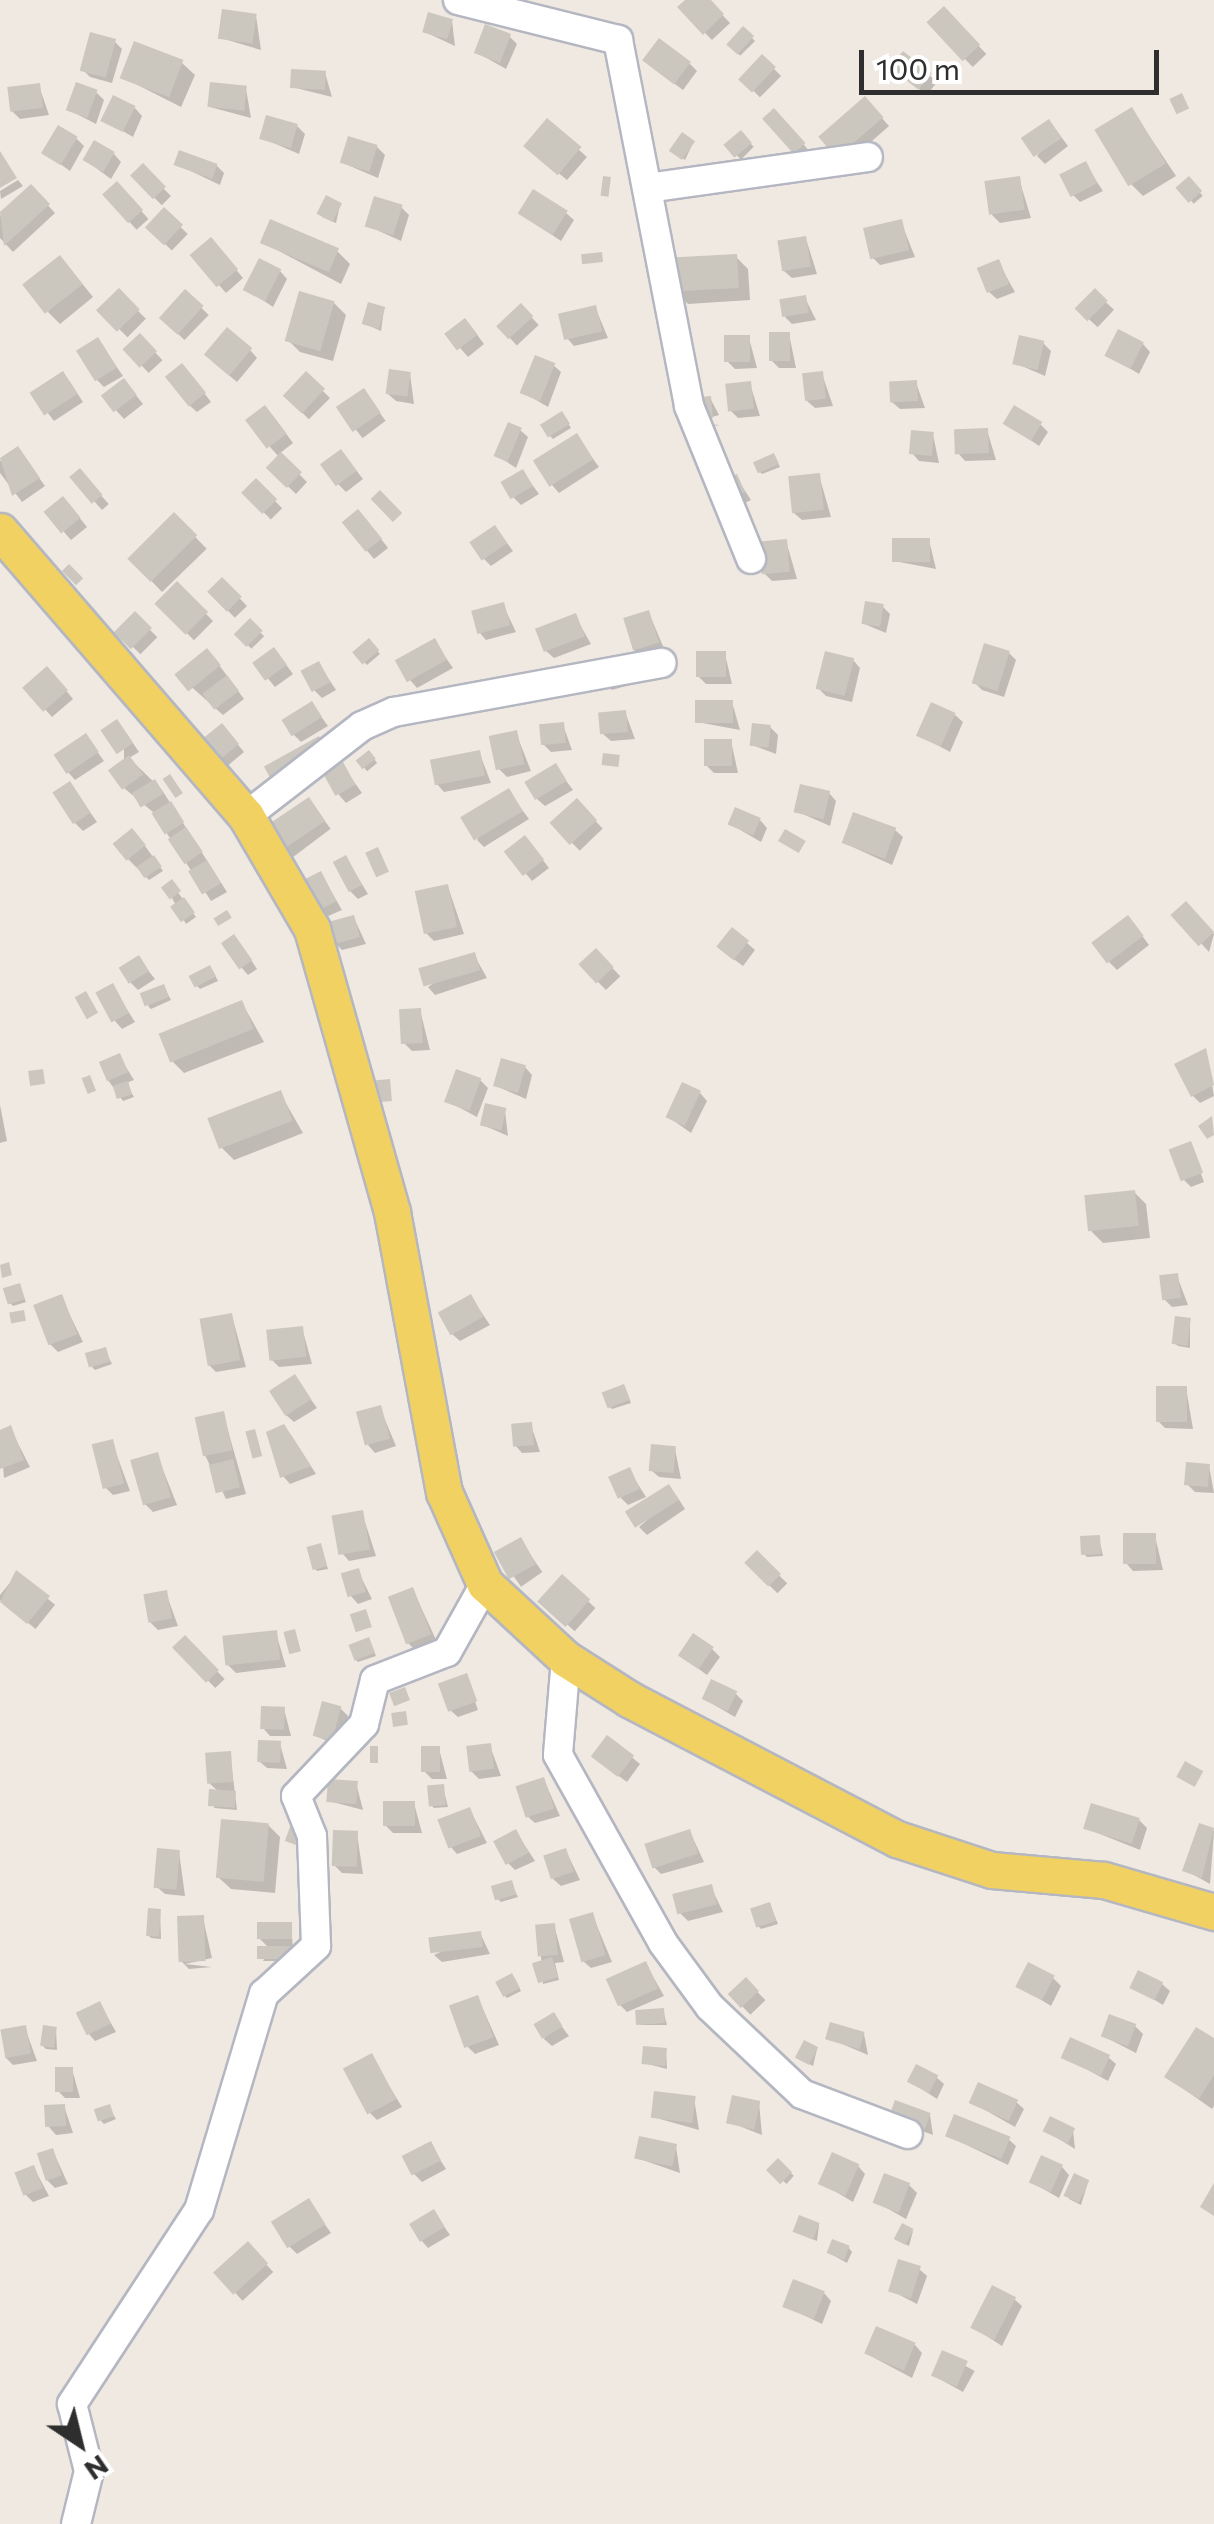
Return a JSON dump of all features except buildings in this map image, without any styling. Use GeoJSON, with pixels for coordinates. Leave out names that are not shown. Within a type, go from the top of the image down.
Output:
{"type":"FeatureCollection","features":[{"type":"Feature","properties":{"kind":"main road"},"geometry":{"type":"LineString","coordinates":[[0,531],[246,816],[312,928],[392,1212],[440,1476],[484,1584],[566,1659],[743,1763],[898,1839],[992,1870],[1104,1880],[1214,1912]]}},
{"type":"Feature","properties":{"kind":"street"},"geometry":{"type":"LineString","coordinates":[[458,0],[618,40],[648,188],[645,212],[689,406],[751,559]]}},
{"type":"Feature","properties":{"kind":"street"},"geometry":{"type":"LineString","coordinates":[[648,188],[868,157]]}},
{"type":"Feature","properties":{"kind":"street"},"geometry":{"type":"LineString","coordinates":[[246,816],[394,712],[662,663]]}},
{"type":"Feature","properties":{"kind":"street"},"geometry":{"type":"LineString","coordinates":[[76,2524],[89,2471],[72,2404],[198,2210],[264,1994],[316,1946],[312,1836],[296,1796],[364,1724],[375,1680],[447,1652],[484,1584]]}},
{"type":"Feature","properties":{"kind":"street"},"geometry":{"type":"LineString","coordinates":[[566,1659],[558,1755],[663,1943],[710,2007],[802,2094],[908,2134]]}}]}
